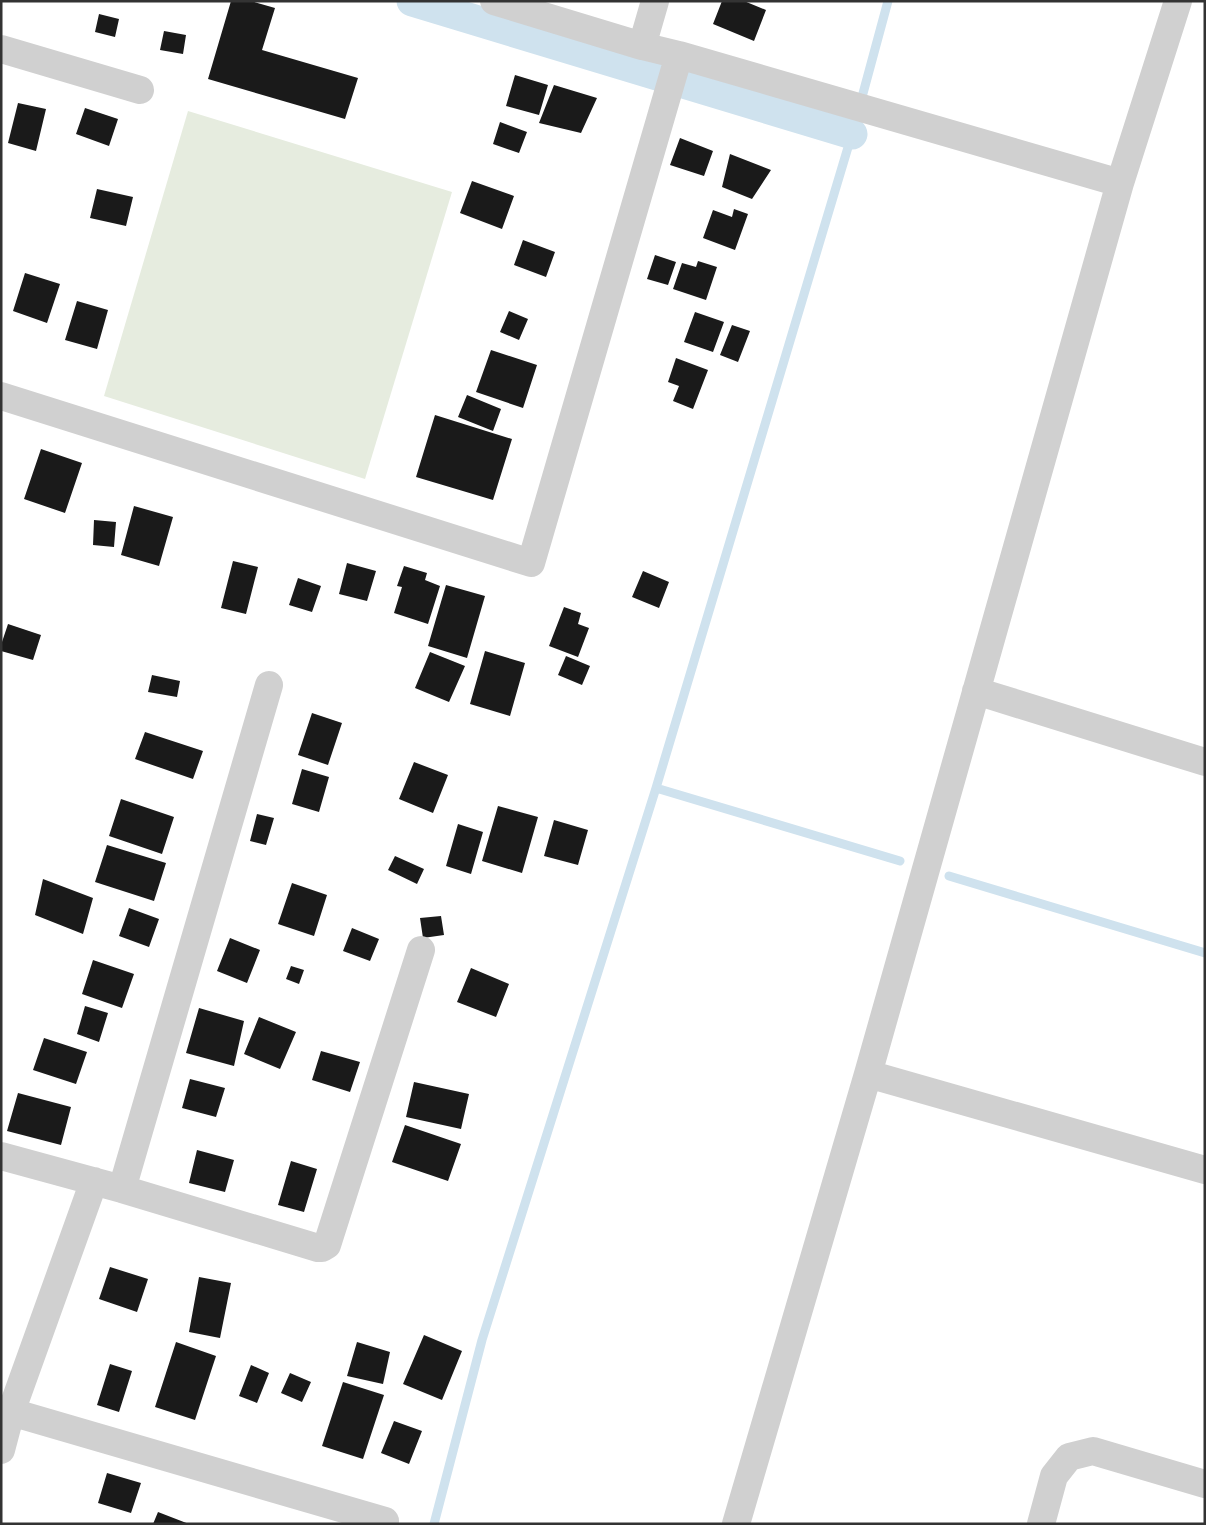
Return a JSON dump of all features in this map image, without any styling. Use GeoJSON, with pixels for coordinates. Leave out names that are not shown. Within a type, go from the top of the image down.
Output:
{"type":"FeatureCollection","features":[{"type":"Feature","properties":{"kind":"street"},"geometry":{"type":"LineString","coordinates":[[494,1],[642,46],[679,55],[1120,183]]}},
{"type":"Feature","properties":{"kind":"street"},"geometry":{"type":"LineString","coordinates":[[642,46],[655,1]]}},
{"type":"Feature","properties":{"kind":"street"},"geometry":{"type":"LineString","coordinates":[[736,1524],[868,1074],[1120,183],[1178,1]]}},
{"type":"Feature","properties":{"kind":"street"},"geometry":{"type":"LineString","coordinates":[[1,49],[140,90]]}},
{"type":"Feature","properties":{"kind":"street"},"geometry":{"type":"LineString","coordinates":[[1,396],[531,563],[679,55]]}},
{"type":"Feature","properties":{"kind":"street"},"geometry":{"type":"LineString","coordinates":[[122,1189],[269,685]]}},
{"type":"Feature","properties":{"kind":"street"},"geometry":{"type":"LineString","coordinates":[[976,691],[1205,762]]}},
{"type":"Feature","properties":{"kind":"street"},"geometry":{"type":"LineString","coordinates":[[1,1156],[122,1189],[322,1248],[327,1245],[421,950]]}},
{"type":"Feature","properties":{"kind":"street"},"geometry":{"type":"LineString","coordinates":[[868,1074],[1205,1170]]}},
{"type":"Feature","properties":{"kind":"street"},"geometry":{"type":"LineString","coordinates":[[1,1450],[11,1412],[94,1181]]}},
{"type":"Feature","properties":{"kind":"street"},"geometry":{"type":"LineString","coordinates":[[11,1412],[385,1521]]}},
{"type":"Feature","properties":{"kind":"street"},"geometry":{"type":"LineString","coordinates":[[1041,1524],[1054,1476],[1069,1457],[1093,1451],[1205,1484]]}},
{"type":"Feature","properties":{"kind":"shaded area"},"geometry":{"type":"Polygon","coordinates":[[[188,111],[452,192],[365,479],[104,396],[188,111]]]}},
{"type":"Feature","properties":{"kind":"building"},"geometry":{"type":"Polygon","coordinates":[[[231,1],[251,1],[275,8],[262,50],[358,78],[345,119],[208,79],[231,1]]]}},
{"type":"Feature","properties":{"kind":"building"},"geometry":{"type":"Polygon","coordinates":[[[722,1],[744,1],[766,10],[754,41],[713,24],[722,1]]]}},
{"type":"Feature","properties":{"kind":"building"},"geometry":{"type":"Polygon","coordinates":[[[99,14],[119,19],[115,37],[95,32],[99,14]]]}},
{"type":"Feature","properties":{"kind":"building"},"geometry":{"type":"Polygon","coordinates":[[[164,31],[186,35],[183,54],[160,50],[164,31]]]}},
{"type":"Feature","properties":{"kind":"building"},"geometry":{"type":"Polygon","coordinates":[[[515,75],[548,85],[539,115],[506,106],[515,75]]]}},
{"type":"Feature","properties":{"kind":"building"},"geometry":{"type":"Polygon","coordinates":[[[554,85],[597,98],[581,133],[539,123],[554,85]]]}},
{"type":"Feature","properties":{"kind":"building"},"geometry":{"type":"Polygon","coordinates":[[[18,103],[46,109],[36,151],[8,143],[18,103]]]}},
{"type":"Feature","properties":{"kind":"building"},"geometry":{"type":"Polygon","coordinates":[[[85,108],[118,119],[109,146],[76,134],[85,108]]]}},
{"type":"Feature","properties":{"kind":"building"},"geometry":{"type":"Polygon","coordinates":[[[500,122],[527,132],[519,153],[493,144],[500,122]]]}},
{"type":"Feature","properties":{"kind":"building"},"geometry":{"type":"Polygon","coordinates":[[[680,138],[713,151],[704,176],[670,165],[680,138]]]}},
{"type":"Feature","properties":{"kind":"building"},"geometry":{"type":"Polygon","coordinates":[[[730,154],[771,170],[752,199],[722,187],[730,154]]]}},
{"type":"Feature","properties":{"kind":"building"},"geometry":{"type":"Polygon","coordinates":[[[472,181],[514,196],[502,229],[460,213],[472,181]]]}},
{"type":"Feature","properties":{"kind":"building"},"geometry":{"type":"Polygon","coordinates":[[[97,189],[133,197],[126,226],[90,218],[97,189]]]}},
{"type":"Feature","properties":{"kind":"building"},"geometry":{"type":"Polygon","coordinates":[[[734,209],[748,214],[735,250],[703,238],[713,210],[732,217],[734,209]]]}},
{"type":"Feature","properties":{"kind":"building"},"geometry":{"type":"Polygon","coordinates":[[[523,240],[555,252],[546,277],[514,265],[523,240]]]}},
{"type":"Feature","properties":{"kind":"building"},"geometry":{"type":"Polygon","coordinates":[[[655,255],[676,262],[668,285],[647,279],[655,255]]]}},
{"type":"Feature","properties":{"kind":"building"},"geometry":{"type":"Polygon","coordinates":[[[698,261],[717,267],[706,300],[673,289],[682,263],[696,267],[698,261]]]}},
{"type":"Feature","properties":{"kind":"building"},"geometry":{"type":"Polygon","coordinates":[[[25,273],[60,284],[47,323],[13,311],[25,273]]]}},
{"type":"Feature","properties":{"kind":"building"},"geometry":{"type":"Polygon","coordinates":[[[77,301],[108,310],[97,349],[65,340],[77,301]]]}},
{"type":"Feature","properties":{"kind":"building"},"geometry":{"type":"Polygon","coordinates":[[[509,311],[528,319],[519,340],[500,332],[509,311]]]}},
{"type":"Feature","properties":{"kind":"building"},"geometry":{"type":"Polygon","coordinates":[[[695,312],[724,322],[713,352],[684,342],[695,312]]]}},
{"type":"Feature","properties":{"kind":"building"},"geometry":{"type":"Polygon","coordinates":[[[732,325],[750,331],[738,362],[720,355],[732,325]]]}},
{"type":"Feature","properties":{"kind":"building"},"geometry":{"type":"Polygon","coordinates":[[[491,350],[537,365],[523,408],[476,392],[491,350]]]}},
{"type":"Feature","properties":{"kind":"building"},"geometry":{"type":"Polygon","coordinates":[[[676,358],[708,370],[693,409],[673,401],[679,386],[668,382],[676,358]]]}},
{"type":"Feature","properties":{"kind":"building"},"geometry":{"type":"Polygon","coordinates":[[[467,395],[501,409],[493,431],[458,417],[467,395]]]}},
{"type":"Feature","properties":{"kind":"building"},"geometry":{"type":"Polygon","coordinates":[[[435,415],[512,439],[493,500],[416,477],[435,415]]]}},
{"type":"Feature","properties":{"kind":"building"},"geometry":{"type":"Polygon","coordinates":[[[41,449],[82,463],[65,513],[24,499],[41,449]]]}},
{"type":"Feature","properties":{"kind":"building"},"geometry":{"type":"Polygon","coordinates":[[[134,506],[173,517],[159,566],[121,555],[134,506]]]}},
{"type":"Feature","properties":{"kind":"building"},"geometry":{"type":"Polygon","coordinates":[[[94,520],[116,522],[114,547],[93,545],[94,520]]]}},
{"type":"Feature","properties":{"kind":"building"},"geometry":{"type":"Polygon","coordinates":[[[233,561],[258,567],[246,614],[221,608],[233,561]]]}},
{"type":"Feature","properties":{"kind":"building"},"geometry":{"type":"Polygon","coordinates":[[[347,563],[376,571],[367,601],[339,594],[347,563]]]}},
{"type":"Feature","properties":{"kind":"building"},"geometry":{"type":"Polygon","coordinates":[[[404,566],[427,573],[425,580],[440,586],[428,624],[394,613],[402,587],[397,586],[404,566]]]}},
{"type":"Feature","properties":{"kind":"building"},"geometry":{"type":"Polygon","coordinates":[[[643,571],[669,582],[659,608],[632,597],[643,571]]]}},
{"type":"Feature","properties":{"kind":"building"},"geometry":{"type":"Polygon","coordinates":[[[298,578],[321,586],[312,612],[289,605],[298,578]]]}},
{"type":"Feature","properties":{"kind":"building"},"geometry":{"type":"Polygon","coordinates":[[[446,585],[485,596],[467,658],[428,646],[446,585]]]}},
{"type":"Feature","properties":{"kind":"building"},"geometry":{"type":"Polygon","coordinates":[[[564,607],[581,613],[578,624],[589,628],[578,657],[549,646],[564,607]]]}},
{"type":"Feature","properties":{"kind":"building"},"geometry":{"type":"Polygon","coordinates":[[[8,624],[41,635],[33,660],[1,651],[1,645],[8,624]]]}},
{"type":"Feature","properties":{"kind":"building"},"geometry":{"type":"Polygon","coordinates":[[[485,651],[525,663],[510,716],[470,704],[485,651]]]}},
{"type":"Feature","properties":{"kind":"building"},"geometry":{"type":"Polygon","coordinates":[[[430,652],[465,666],[449,702],[415,688],[430,652]]]}},
{"type":"Feature","properties":{"kind":"building"},"geometry":{"type":"Polygon","coordinates":[[[566,656],[590,666],[582,685],[558,675],[566,656]]]}},
{"type":"Feature","properties":{"kind":"building"},"geometry":{"type":"Polygon","coordinates":[[[152,675],[180,681],[177,697],[148,692],[152,675]]]}},
{"type":"Feature","properties":{"kind":"building"},"geometry":{"type":"Polygon","coordinates":[[[312,713],[342,723],[328,765],[298,755],[312,713]]]}},
{"type":"Feature","properties":{"kind":"building"},"geometry":{"type":"Polygon","coordinates":[[[145,732],[203,751],[193,779],[135,759],[145,732]]]}},
{"type":"Feature","properties":{"kind":"building"},"geometry":{"type":"Polygon","coordinates":[[[414,762],[448,775],[433,813],[399,799],[414,762]]]}},
{"type":"Feature","properties":{"kind":"building"},"geometry":{"type":"Polygon","coordinates":[[[302,769],[329,777],[319,812],[292,804],[302,769]]]}},
{"type":"Feature","properties":{"kind":"building"},"geometry":{"type":"Polygon","coordinates":[[[121,799],[174,817],[162,854],[109,836],[121,799]]]}},
{"type":"Feature","properties":{"kind":"building"},"geometry":{"type":"Polygon","coordinates":[[[498,806],[538,817],[522,873],[482,861],[498,806]]]}},
{"type":"Feature","properties":{"kind":"building"},"geometry":{"type":"Polygon","coordinates":[[[257,814],[274,818],[266,845],[250,841],[257,814]]]}},
{"type":"Feature","properties":{"kind":"building"},"geometry":{"type":"Polygon","coordinates":[[[554,820],[588,830],[578,865],[544,856],[554,820]]]}},
{"type":"Feature","properties":{"kind":"building"},"geometry":{"type":"Polygon","coordinates":[[[458,824],[483,832],[471,874],[446,866],[458,824]]]}},
{"type":"Feature","properties":{"kind":"building"},"geometry":{"type":"Polygon","coordinates":[[[107,845],[166,863],[154,901],[95,882],[107,845]]]}},
{"type":"Feature","properties":{"kind":"building"},"geometry":{"type":"Polygon","coordinates":[[[395,856],[424,869],[417,884],[388,870],[395,856]]]}},
{"type":"Feature","properties":{"kind":"building"},"geometry":{"type":"Polygon","coordinates":[[[43,879],[93,898],[83,934],[35,915],[43,879]]]}},
{"type":"Feature","properties":{"kind":"building"},"geometry":{"type":"Polygon","coordinates":[[[292,883],[327,895],[314,936],[278,924],[292,883]]]}},
{"type":"Feature","properties":{"kind":"building"},"geometry":{"type":"Polygon","coordinates":[[[129,908],[159,919],[149,947],[119,936],[129,908]]]}},
{"type":"Feature","properties":{"kind":"building"},"geometry":{"type":"Polygon","coordinates":[[[441,916],[444,935],[423,938],[420,918],[441,916]]]}},
{"type":"Feature","properties":{"kind":"building"},"geometry":{"type":"Polygon","coordinates":[[[352,928],[379,939],[370,961],[343,951],[352,928]]]}},
{"type":"Feature","properties":{"kind":"building"},"geometry":{"type":"Polygon","coordinates":[[[230,938],[260,950],[247,983],[217,971],[230,938]]]}},
{"type":"Feature","properties":{"kind":"building"},"geometry":{"type":"Polygon","coordinates":[[[93,960],[134,974],[122,1008],[82,994],[93,960]]]}},
{"type":"Feature","properties":{"kind":"building"},"geometry":{"type":"Polygon","coordinates":[[[291,966],[304,970],[299,984],[286,979],[291,966]]]}},
{"type":"Feature","properties":{"kind":"building"},"geometry":{"type":"Polygon","coordinates":[[[471,968],[509,984],[496,1017],[457,1002],[471,968]]]}},
{"type":"Feature","properties":{"kind":"building"},"geometry":{"type":"Polygon","coordinates":[[[85,1006],[108,1013],[99,1042],[77,1034],[85,1006]]]}},
{"type":"Feature","properties":{"kind":"building"},"geometry":{"type":"Polygon","coordinates":[[[199,1008],[244,1021],[234,1066],[186,1053],[199,1008]]]}},
{"type":"Feature","properties":{"kind":"building"},"geometry":{"type":"Polygon","coordinates":[[[259,1017],[296,1032],[280,1069],[244,1054],[259,1017]]]}},
{"type":"Feature","properties":{"kind":"building"},"geometry":{"type":"Polygon","coordinates":[[[44,1038],[87,1052],[76,1084],[33,1070],[44,1038]]]}},
{"type":"Feature","properties":{"kind":"building"},"geometry":{"type":"Polygon","coordinates":[[[321,1051],[360,1062],[350,1092],[312,1080],[321,1051]]]}},
{"type":"Feature","properties":{"kind":"building"},"geometry":{"type":"Polygon","coordinates":[[[190,1079],[225,1088],[216,1117],[182,1108],[190,1079]]]}},
{"type":"Feature","properties":{"kind":"building"},"geometry":{"type":"Polygon","coordinates":[[[414,1082],[469,1094],[461,1129],[406,1117],[414,1082]]]}},
{"type":"Feature","properties":{"kind":"building"},"geometry":{"type":"Polygon","coordinates":[[[18,1093],[71,1107],[61,1145],[7,1131],[18,1093]]]}},
{"type":"Feature","properties":{"kind":"building"},"geometry":{"type":"Polygon","coordinates":[[[405,1125],[461,1144],[448,1181],[392,1162],[405,1125]]]}},
{"type":"Feature","properties":{"kind":"building"},"geometry":{"type":"Polygon","coordinates":[[[197,1150],[234,1160],[225,1192],[189,1183],[197,1150]]]}},
{"type":"Feature","properties":{"kind":"building"},"geometry":{"type":"Polygon","coordinates":[[[291,1161],[317,1169],[304,1212],[278,1205],[291,1161]]]}},
{"type":"Feature","properties":{"kind":"building"},"geometry":{"type":"Polygon","coordinates":[[[110,1267],[148,1279],[137,1312],[99,1299],[110,1267]]]}},
{"type":"Feature","properties":{"kind":"building"},"geometry":{"type":"Polygon","coordinates":[[[199,1277],[231,1283],[220,1338],[189,1332],[199,1277]]]}},
{"type":"Feature","properties":{"kind":"building"},"geometry":{"type":"Polygon","coordinates":[[[424,1335],[462,1351],[442,1400],[403,1384],[424,1335]]]}},
{"type":"Feature","properties":{"kind":"building"},"geometry":{"type":"Polygon","coordinates":[[[176,1342],[216,1356],[195,1420],[155,1407],[176,1342]]]}},
{"type":"Feature","properties":{"kind":"building"},"geometry":{"type":"Polygon","coordinates":[[[357,1342],[390,1352],[383,1384],[347,1376],[357,1342]]]}},
{"type":"Feature","properties":{"kind":"building"},"geometry":{"type":"Polygon","coordinates":[[[110,1364],[132,1371],[119,1412],[97,1405],[110,1364]]]}},
{"type":"Feature","properties":{"kind":"building"},"geometry":{"type":"Polygon","coordinates":[[[251,1365],[269,1373],[257,1403],[239,1396],[251,1365]]]}},
{"type":"Feature","properties":{"kind":"building"},"geometry":{"type":"Polygon","coordinates":[[[290,1373],[311,1382],[302,1402],[281,1393],[290,1373]]]}},
{"type":"Feature","properties":{"kind":"building"},"geometry":{"type":"Polygon","coordinates":[[[343,1382],[384,1395],[363,1459],[322,1446],[343,1382]]]}},
{"type":"Feature","properties":{"kind":"building"},"geometry":{"type":"Polygon","coordinates":[[[394,1421],[422,1431],[409,1464],[381,1453],[394,1421]]]}},
{"type":"Feature","properties":{"kind":"building"},"geometry":{"type":"Polygon","coordinates":[[[107,1473],[141,1483],[131,1513],[98,1503],[107,1473]]]}},
{"type":"Feature","properties":{"kind":"building"},"geometry":{"type":"Polygon","coordinates":[[[158,1512],[189,1524],[153,1524],[158,1512]]]}},
{"type":"Feature","properties":{"kind":"waterway"},"geometry":{"type":"LineString","coordinates":[[412,1],[852,134]]}},
{"type":"Feature","properties":{"kind":"waterway"},"geometry":{"type":"LineString","coordinates":[[434,1524],[482,1340],[656,788],[852,134],[888,1]]}},
{"type":"Feature","properties":{"kind":"waterway"},"geometry":{"type":"LineString","coordinates":[[656,788],[900,861]]}},
{"type":"Feature","properties":{"kind":"waterway"},"geometry":{"type":"LineString","coordinates":[[949,876],[1205,953]]}}]}
